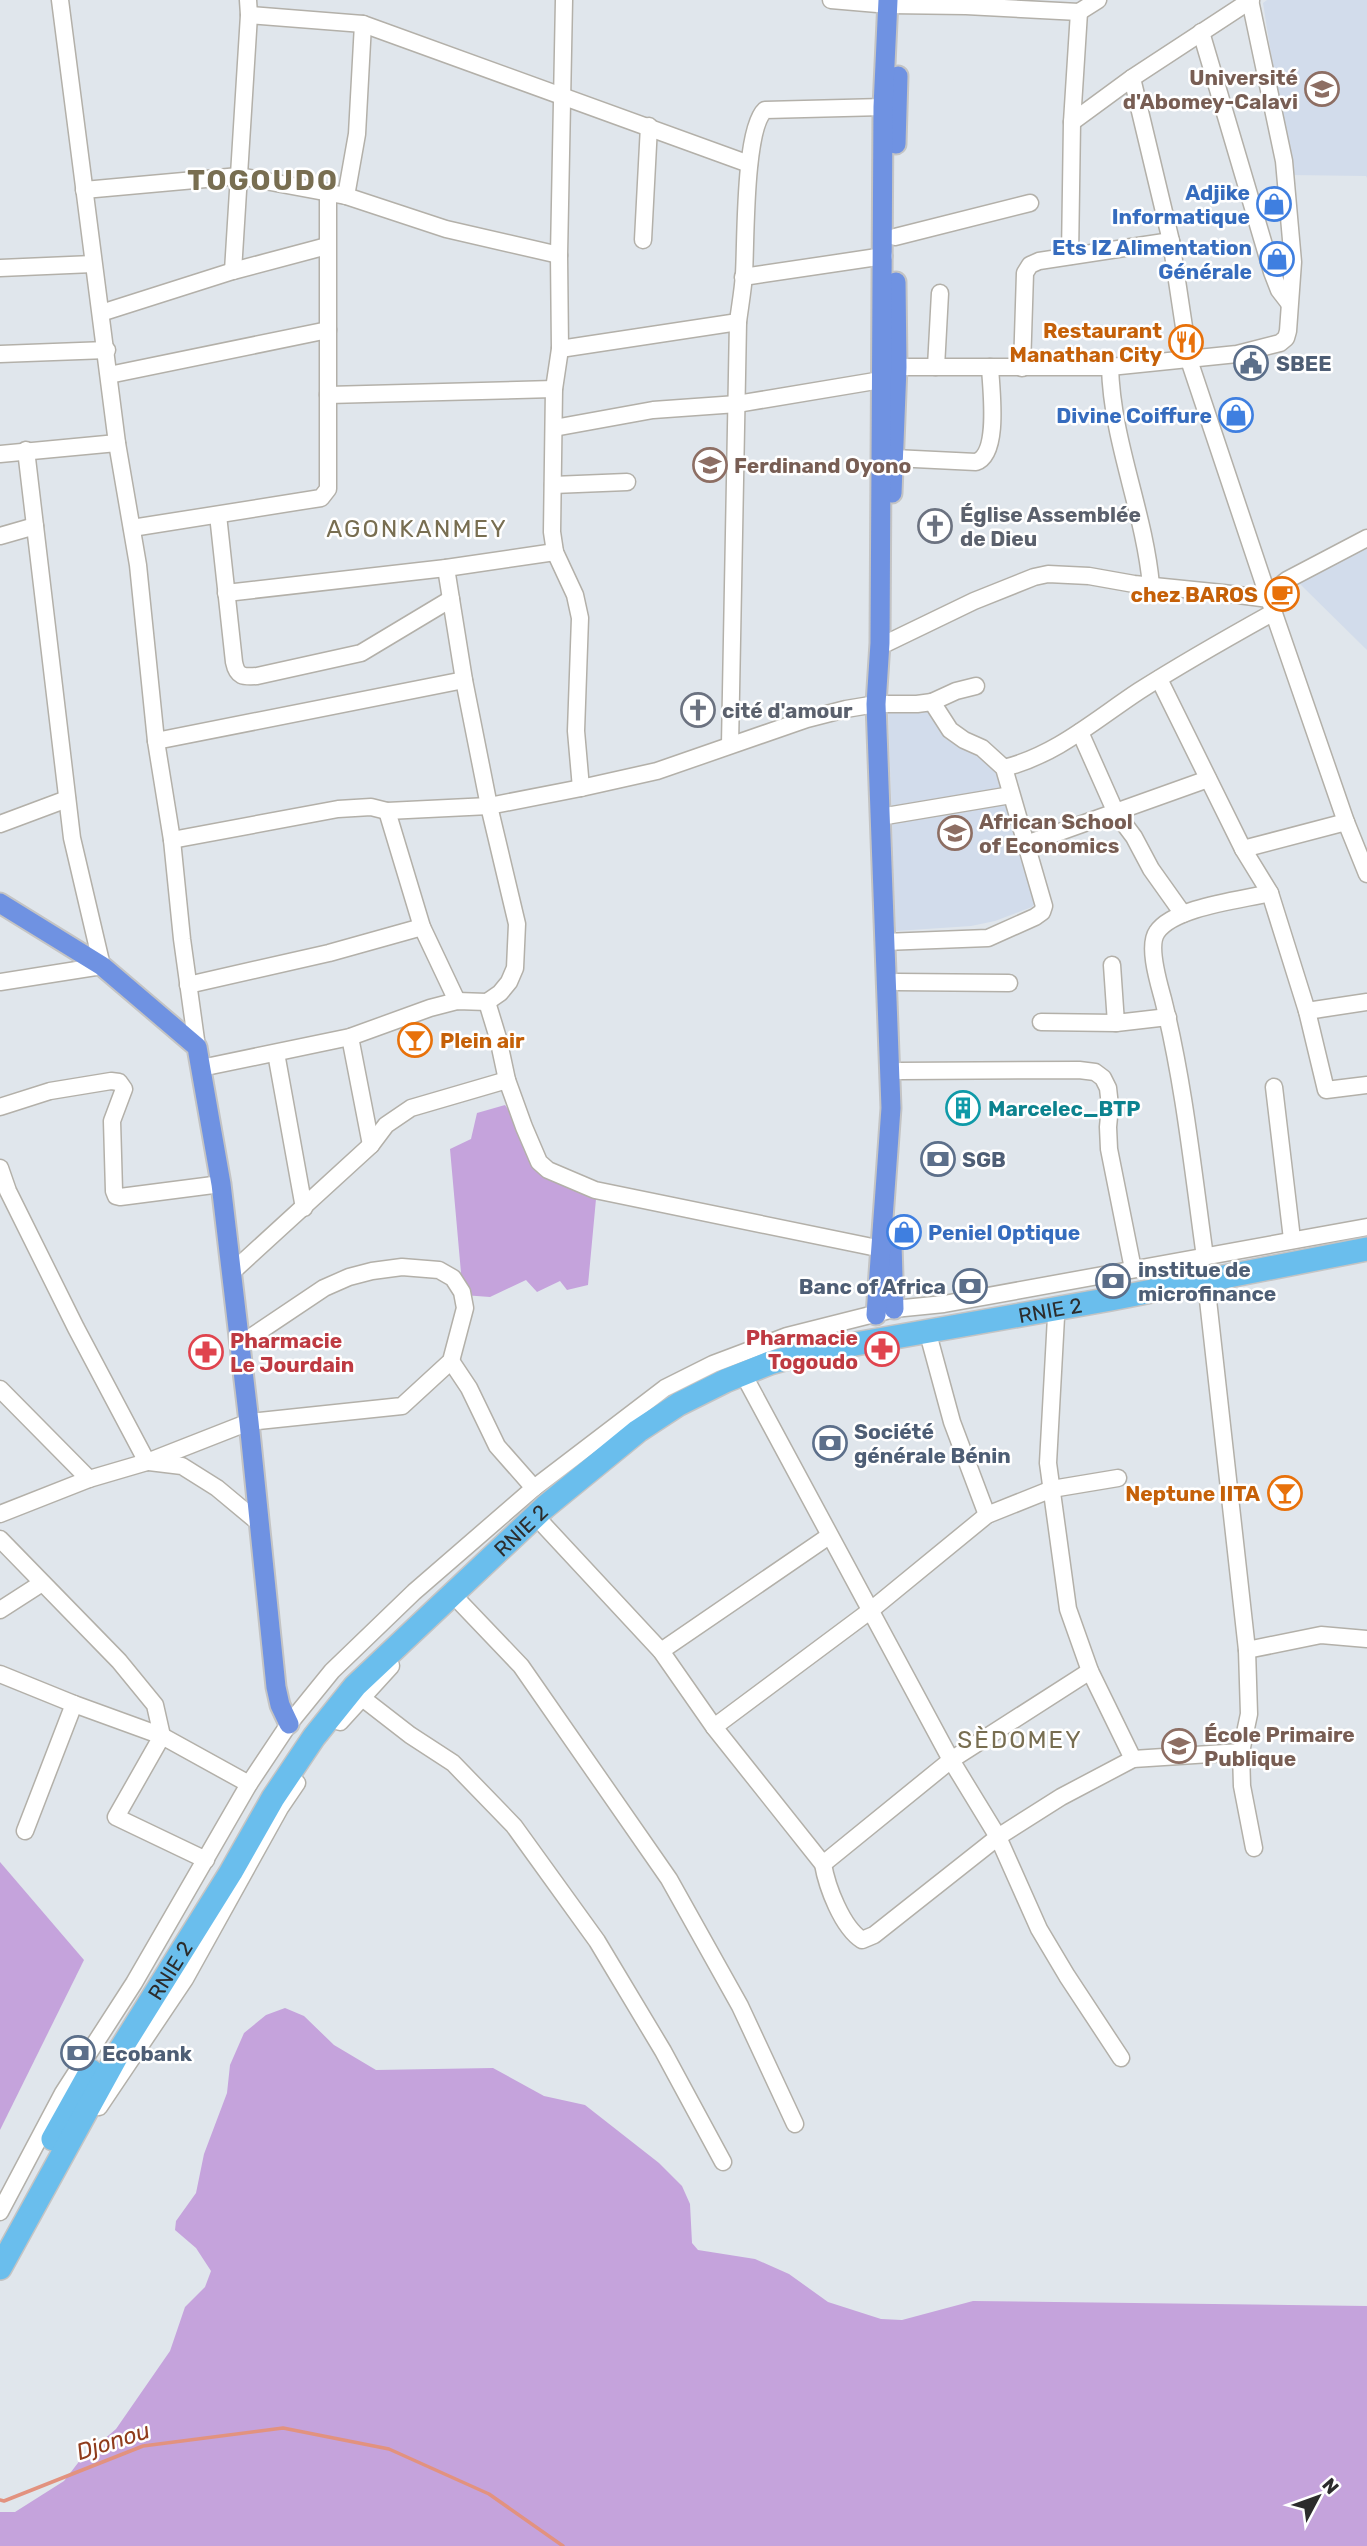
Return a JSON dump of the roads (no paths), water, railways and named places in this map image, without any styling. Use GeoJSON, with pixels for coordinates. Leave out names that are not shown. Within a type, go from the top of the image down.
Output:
{"type":"FeatureCollection","features":[{"type":"Feature","properties":{"kind":"highway","name":"RNIE 2"},"geometry":{"type":"LineString","coordinates":[[0,2237],[94,2066],[301,1731],[343,1680],[468,1559],[621,1433],[667,1400],[716,1374],[783,1348],[1367,1237]]}},
{"type":"Feature","properties":{"kind":"highway","name":"RNIE 2"},"geometry":{"type":"LineString","coordinates":[[892,1329],[1086,1304],[1367,1249]]}},
{"type":"Feature","properties":{"kind":"highway","name":"RNIE 2"},"geometry":{"type":"LineString","coordinates":[[0,2268],[120,2050],[231,1872],[273,1798],[301,1731]]}},
{"type":"Feature","properties":{"kind":"main road"},"geometry":{"type":"LineString","coordinates":[[882,705],[887,643],[881,380],[884,107],[894,2]]}},
{"type":"Feature","properties":{"kind":"main road"},"geometry":{"type":"LineString","coordinates":[[892,1329],[882,1249],[891,1108],[890,942],[880,643],[884,553],[894,458],[897,367],[894,2]]}},
{"type":"Feature","properties":{"kind":"main road"},"geometry":{"type":"LineString","coordinates":[[0,903],[102,966],[197,1047],[221,1184],[276,1687],[280,1705],[301,1731]]}},
{"type":"Feature","properties":{"kind":"main road"},"geometry":{"type":"LineString","coordinates":[[890,942],[897,982],[900,1071],[899,1172],[892,1239],[892,1329]]}},
{"type":"Feature","properties":{"kind":"street"},"geometry":{"type":"LineString","coordinates":[[60,0],[117,443],[132,528],[156,741],[172,840],[197,1047]]}},
{"type":"Feature","properties":{"kind":"street"},"geometry":{"type":"LineString","coordinates":[[564,0],[560,349],[554,389],[552,532],[555,552],[570,582],[580,618],[576,730],[581,789]]}},
{"type":"Feature","properties":{"kind":"street"},"geometry":{"type":"LineString","coordinates":[[831,0],[970,3],[1079,12],[1098,0]]}},
{"type":"Feature","properties":{"kind":"street"},"geometry":{"type":"LineString","coordinates":[[554,428],[653,410],[737,404],[881,380],[897,367],[1110,367],[1237,354],[1280,343],[1286,338],[1293,262],[1284,161],[1242,2],[1072,122]]}},
{"type":"Feature","properties":{"kind":"street"},"geometry":{"type":"LineString","coordinates":[[233,271],[248,8],[363,24],[750,164]]}},
{"type":"Feature","properties":{"kind":"street"},"geometry":{"type":"LineString","coordinates":[[1070,256],[1072,122],[1079,12]]}},
{"type":"Feature","properties":{"kind":"street"},"geometry":{"type":"LineString","coordinates":[[346,196],[357,134],[363,24]]}},
{"type":"Feature","properties":{"kind":"street"},"geometry":{"type":"LineString","coordinates":[[1201,32],[1272,272],[1279,290],[1289,303]]}},
{"type":"Feature","properties":{"kind":"street"},"geometry":{"type":"LineString","coordinates":[[1132,78],[1171,241],[1189,360],[1271,606],[1346,822],[1367,874]]}},
{"type":"Feature","properties":{"kind":"street"},"geometry":{"type":"LineString","coordinates":[[730,744],[738,322],[750,164],[756,123],[765,110],[884,107]]}},
{"type":"Feature","properties":{"kind":"street"},"geometry":{"type":"LineString","coordinates":[[643,240],[649,126]]}},
{"type":"Feature","properties":{"kind":"street"},"geometry":{"type":"LineString","coordinates":[[84,190],[239,176],[346,196],[446,229],[559,255]]}},
{"type":"Feature","properties":{"kind":"street"},"geometry":{"type":"LineString","coordinates":[[132,528],[321,498],[326,494],[328,192]]}},
{"type":"Feature","properties":{"kind":"street"},"geometry":{"type":"LineString","coordinates":[[895,237],[1030,203]]}},
{"type":"Feature","properties":{"kind":"street"},"geometry":{"type":"LineString","coordinates":[[1022,368],[1025,273],[1030,265],[1039,261],[1171,241]]}},
{"type":"Feature","properties":{"kind":"street"},"geometry":{"type":"LineString","coordinates":[[101,313],[233,271],[327,246]]}},
{"type":"Feature","properties":{"kind":"street"},"geometry":{"type":"LineString","coordinates":[[743,277],[884,256]]}},
{"type":"Feature","properties":{"kind":"street"},"geometry":{"type":"LineString","coordinates":[[0,268],[93,264]]}},
{"type":"Feature","properties":{"kind":"street"},"geometry":{"type":"LineString","coordinates":[[936,367],[940,293]]}},
{"type":"Feature","properties":{"kind":"street"},"geometry":{"type":"LineString","coordinates":[[560,349],[738,322]]}},
{"type":"Feature","properties":{"kind":"street"},"geometry":{"type":"LineString","coordinates":[[109,375],[328,330]]}},
{"type":"Feature","properties":{"kind":"street"},"geometry":{"type":"LineString","coordinates":[[0,354],[107,350]]}},
{"type":"Feature","properties":{"kind":"street"},"geometry":{"type":"LineString","coordinates":[[894,458],[981,461],[988,450],[992,424],[990,367]]}},
{"type":"Feature","properties":{"kind":"street"},"geometry":{"type":"LineString","coordinates":[[1110,367],[1115,422],[1122,456],[1142,522],[1151,585]]}},
{"type":"Feature","properties":{"kind":"street"},"geometry":{"type":"LineString","coordinates":[[328,396],[554,389]]}},
{"type":"Feature","properties":{"kind":"street"},"geometry":{"type":"LineString","coordinates":[[0,454],[117,443]]}},
{"type":"Feature","properties":{"kind":"street"},"geometry":{"type":"LineString","coordinates":[[0,982],[102,966],[72,838],[26,450]]}},
{"type":"Feature","properties":{"kind":"street"},"geometry":{"type":"LineString","coordinates":[[553,485],[627,482]]}},
{"type":"Feature","properties":{"kind":"street"},"geometry":{"type":"LineString","coordinates":[[218,515],[236,673],[248,677],[361,653],[451,599]]}},
{"type":"Feature","properties":{"kind":"street"},"geometry":{"type":"LineString","coordinates":[[0,536],[35,526]]}},
{"type":"Feature","properties":{"kind":"street"},"geometry":{"type":"LineString","coordinates":[[1004,768],[1025,763],[1054,750],[1271,606],[1277,588],[1287,580],[1367,538]]}},
{"type":"Feature","properties":{"kind":"street"},"geometry":{"type":"LineString","coordinates":[[226,593],[446,568],[555,552]]}},
{"type":"Feature","properties":{"kind":"street"},"geometry":{"type":"LineString","coordinates":[[201,1068],[350,1037],[430,1007],[457,1001],[487,1002],[500,993],[512,975],[515,968],[517,925],[489,806],[464,680],[446,568]]}},
{"type":"Feature","properties":{"kind":"street"},"geometry":{"type":"LineString","coordinates":[[887,643],[974,601],[1041,576],[1089,576],[1271,606]]}},
{"type":"Feature","properties":{"kind":"street"},"geometry":{"type":"LineString","coordinates":[[1159,679],[1243,849],[1270,893],[1307,1011],[1326,1090],[1367,1085]]}},
{"type":"Feature","properties":{"kind":"street"},"geometry":{"type":"LineString","coordinates":[[156,741],[464,680]]}},
{"type":"Feature","properties":{"kind":"street"},"geometry":{"type":"LineString","coordinates":[[172,840],[338,809],[371,807],[387,811],[489,806],[581,789],[697,759],[730,744],[807,719],[882,705],[932,702],[956,691],[976,686]]}},
{"type":"Feature","properties":{"kind":"street"},"geometry":{"type":"LineString","coordinates":[[890,942],[988,938],[1042,912],[1044,901],[1004,768],[982,748],[950,730],[932,702]]}},
{"type":"Feature","properties":{"kind":"street"},"geometry":{"type":"LineString","coordinates":[[1080,733],[1116,813],[1183,914]]}},
{"type":"Feature","properties":{"kind":"street"},"geometry":{"type":"LineString","coordinates":[[1026,844],[1208,779]]}},
{"type":"Feature","properties":{"kind":"street"},"geometry":{"type":"LineString","coordinates":[[884,816],[1011,795]]}},
{"type":"Feature","properties":{"kind":"street"},"geometry":{"type":"LineString","coordinates":[[0,824],[68,799]]}},
{"type":"Feature","properties":{"kind":"street"},"geometry":{"type":"LineString","coordinates":[[387,811],[422,927],[457,1001]]}},
{"type":"Feature","properties":{"kind":"street"},"geometry":{"type":"LineString","coordinates":[[1243,849],[1346,822]]}},
{"type":"Feature","properties":{"kind":"street"},"geometry":{"type":"LineString","coordinates":[[1205,1257],[1168,1017],[1154,956],[1154,935],[1164,923],[1183,914],[1270,893]]}},
{"type":"Feature","properties":{"kind":"street"},"geometry":{"type":"LineString","coordinates":[[188,985],[329,953],[422,927]]}},
{"type":"Feature","properties":{"kind":"street"},"geometry":{"type":"LineString","coordinates":[[1112,965],[1115,1023]]}},
{"type":"Feature","properties":{"kind":"street"},"geometry":{"type":"LineString","coordinates":[[897,982],[1009,983]]}},
{"type":"Feature","properties":{"kind":"street"},"geometry":{"type":"LineString","coordinates":[[487,1002],[507,1080],[539,1162],[548,1170],[595,1190],[882,1249]]}},
{"type":"Feature","properties":{"kind":"street"},"geometry":{"type":"LineString","coordinates":[[1307,1011],[1367,1002]]}},
{"type":"Feature","properties":{"kind":"street"},"geometry":{"type":"LineString","coordinates":[[1041,1022],[1115,1023],[1168,1017]]}},
{"type":"Feature","properties":{"kind":"street"},"geometry":{"type":"LineString","coordinates":[[350,1037],[371,1145]]}},
{"type":"Feature","properties":{"kind":"street"},"geometry":{"type":"LineString","coordinates":[[276,1052],[303,1208]]}},
{"type":"Feature","properties":{"kind":"street"},"geometry":{"type":"LineString","coordinates":[[900,1071],[1079,1070],[1095,1072],[1103,1077],[1111,1106],[1109,1149],[1133,1269]]}},
{"type":"Feature","properties":{"kind":"street"},"geometry":{"type":"LineString","coordinates":[[231,1273],[371,1145],[386,1125],[411,1108],[507,1080]]}},
{"type":"Feature","properties":{"kind":"street"},"geometry":{"type":"LineString","coordinates":[[0,1107],[50,1091],[111,1081],[119,1083],[124,1089],[113,1121],[116,1196],[221,1184]]}},
{"type":"Feature","properties":{"kind":"street"},"geometry":{"type":"LineString","coordinates":[[1274,1087],[1293,1239]]}},
{"type":"Feature","properties":{"kind":"street"},"geometry":{"type":"LineString","coordinates":[[0,1168],[4,1194],[147,1462]]}},
{"type":"Feature","properties":{"kind":"street"},"geometry":{"type":"LineString","coordinates":[[0,2274],[24,2246],[97,2111],[185,1979],[281,1808],[324,1741],[361,1697],[457,1599],[619,1455],[674,1418],[748,1382],[892,1329],[944,1304],[1367,1227]]}},
{"type":"Feature","properties":{"kind":"street"},"geometry":{"type":"LineString","coordinates":[[0,2212],[63,2093],[134,1983],[250,1784],[301,1731],[341,1662],[414,1592],[534,1488],[665,1388],[713,1364],[787,1336],[892,1329],[930,1341],[1367,1259]]}},
{"type":"Feature","properties":{"kind":"street"},"geometry":{"type":"LineString","coordinates":[[0,1514],[89,1479],[147,1462],[249,1422],[402,1406],[451,1361],[465,1308],[462,1292],[453,1278],[439,1270],[402,1267],[349,1277],[324,1288],[239,1345]]}},
{"type":"Feature","properties":{"kind":"street"},"geometry":{"type":"LineString","coordinates":[[1207,1291],[1247,1650],[1250,1714],[1241,1752],[1242,1786],[1254,1848]]}},
{"type":"Feature","properties":{"kind":"street"},"geometry":{"type":"LineString","coordinates":[[1056,1317],[1048,1463],[1068,1609],[1090,1671],[1133,1759]]}},
{"type":"Feature","properties":{"kind":"street"},"geometry":{"type":"LineString","coordinates":[[930,1341],[952,1422],[987,1515]]}},
{"type":"Feature","properties":{"kind":"street"},"geometry":{"type":"LineString","coordinates":[[451,1361],[469,1388],[497,1446],[534,1488]]}},
{"type":"Feature","properties":{"kind":"street"},"geometry":{"type":"LineString","coordinates":[[748,1382],[951,1760],[998,1837],[1039,1929],[1121,2058]]}},
{"type":"Feature","properties":{"kind":"street"},"geometry":{"type":"LineString","coordinates":[[0,1389],[89,1479]]}},
{"type":"Feature","properties":{"kind":"street"},"geometry":{"type":"LineString","coordinates":[[147,1462],[183,1466],[217,1488],[259,1523]]}},
{"type":"Feature","properties":{"kind":"street"},"geometry":{"type":"LineString","coordinates":[[714,1727],[871,1610],[987,1515],[1052,1489],[1118,1478]]}},
{"type":"Feature","properties":{"kind":"street"},"geometry":{"type":"LineString","coordinates":[[541,1522],[661,1651],[714,1727],[822,1864],[826,1883],[852,1934],[862,1940],[874,1935],[998,1837],[1061,1797],[1133,1759],[1241,1752]]}},
{"type":"Feature","properties":{"kind":"street"},"geometry":{"type":"LineString","coordinates":[[661,1651],[829,1536]]}},
{"type":"Feature","properties":{"kind":"street"},"geometry":{"type":"LineString","coordinates":[[0,1539],[119,1661],[155,1705],[162,1736],[117,1817],[206,1860]]}},
{"type":"Feature","properties":{"kind":"street"},"geometry":{"type":"LineString","coordinates":[[0,1610],[42,1583]]}},
{"type":"Feature","properties":{"kind":"street"},"geometry":{"type":"LineString","coordinates":[[457,1599],[521,1666],[669,1879],[740,2006],[795,2124]]}},
{"type":"Feature","properties":{"kind":"street"},"geometry":{"type":"LineString","coordinates":[[1247,1650],[1321,1636],[1367,1639]]}},
{"type":"Feature","properties":{"kind":"street"},"geometry":{"type":"LineString","coordinates":[[822,1864],[951,1760],[1090,1671]]}},
{"type":"Feature","properties":{"kind":"street"},"geometry":{"type":"LineString","coordinates":[[0,1674],[162,1736],[250,1784]]}},
{"type":"Feature","properties":{"kind":"street"},"geometry":{"type":"LineString","coordinates":[[361,1697],[410,1735],[453,1763],[514,1826],[597,1941],[663,2051],[723,2162]]}},
{"type":"Feature","properties":{"kind":"street"},"geometry":{"type":"LineString","coordinates":[[25,1831],[74,1704]]}},
{"type":"Feature","properties":{"kind":"waterway","name":"Djonou"},"geometry":{"type":"LineString","coordinates":[[0,2500],[4,2501],[143,2446],[283,2428],[389,2449],[489,2494],[563,2546]]}},
{"type":"Feature","properties":{"kind":"place","name":"Université d'Abomey-Calavi"},"geometry":{"type":"Point","coordinates":[1322,89]}},
{"type":"Feature","properties":{"kind":"place","name":"Adjike Informatique"},"geometry":{"type":"Point","coordinates":[1274,204]}},
{"type":"Feature","properties":{"kind":"place","name":"Ets IZ Alimentation Générale"},"geometry":{"type":"Point","coordinates":[1277,259]}},
{"type":"Feature","properties":{"kind":"place","name":"Restaurant Manathan City"},"geometry":{"type":"Point","coordinates":[1186,342]}},
{"type":"Feature","properties":{"kind":"place","name":"SBEE"},"geometry":{"type":"Point","coordinates":[1251,363]}},
{"type":"Feature","properties":{"kind":"place","name":"Divine Coiffure"},"geometry":{"type":"Point","coordinates":[1236,415]}},
{"type":"Feature","properties":{"kind":"place","name":"Ferdinand Oyono"},"geometry":{"type":"Point","coordinates":[710,465]}},
{"type":"Feature","properties":{"kind":"place","name":"Église Assemblée de Dieu"},"geometry":{"type":"Point","coordinates":[935,526]}},
{"type":"Feature","properties":{"kind":"place","name":"chez BAROS"},"geometry":{"type":"Point","coordinates":[1282,594]}},
{"type":"Feature","properties":{"kind":"place","name":"cité d'amour"},"geometry":{"type":"Point","coordinates":[698,710]}},
{"type":"Feature","properties":{"kind":"place","name":"African School of Economics"},"geometry":{"type":"Point","coordinates":[955,833]}},
{"type":"Feature","properties":{"kind":"place","name":"Plein air"},"geometry":{"type":"Point","coordinates":[415,1040]}},
{"type":"Feature","properties":{"kind":"place","name":"Marcelec_BTP"},"geometry":{"type":"Point","coordinates":[963,1108]}},
{"type":"Feature","properties":{"kind":"place","name":"SGB"},"geometry":{"type":"Point","coordinates":[938,1159]}},
{"type":"Feature","properties":{"kind":"place","name":"Peniel Optique"},"geometry":{"type":"Point","coordinates":[904,1232]}},
{"type":"Feature","properties":{"kind":"place","name":"institue de microfinance"},"geometry":{"type":"Point","coordinates":[1113,1281]}},
{"type":"Feature","properties":{"kind":"place","name":"Banc of Africa"},"geometry":{"type":"Point","coordinates":[970,1286]}},
{"type":"Feature","properties":{"kind":"place","name":"Pharmacie Togoudo"},"geometry":{"type":"Point","coordinates":[882,1349]}},
{"type":"Feature","properties":{"kind":"place","name":"Pharmacie Le Jourdain"},"geometry":{"type":"Point","coordinates":[206,1352]}},
{"type":"Feature","properties":{"kind":"place","name":"Société générale Bénin"},"geometry":{"type":"Point","coordinates":[830,1443]}},
{"type":"Feature","properties":{"kind":"place","name":"Neptune IITA"},"geometry":{"type":"Point","coordinates":[1285,1493]}},
{"type":"Feature","properties":{"kind":"place","name":"École Primaire Publique"},"geometry":{"type":"Point","coordinates":[1179,1746]}},
{"type":"Feature","properties":{"kind":"place","name":"Ecobank"},"geometry":{"type":"Point","coordinates":[78,2053]}},
{"type":"Feature","properties":{"kind":"district","name":"TOGOUDO"},"geometry":{"type":"Point","coordinates":[263,180]}},
{"type":"Feature","properties":{"kind":"district","name":"AGONKANMEY"},"geometry":{"type":"Point","coordinates":[417,529]}},
{"type":"Feature","properties":{"kind":"district","name":"SÈDOMEY"},"geometry":{"type":"Point","coordinates":[1020,1740]}}]}
